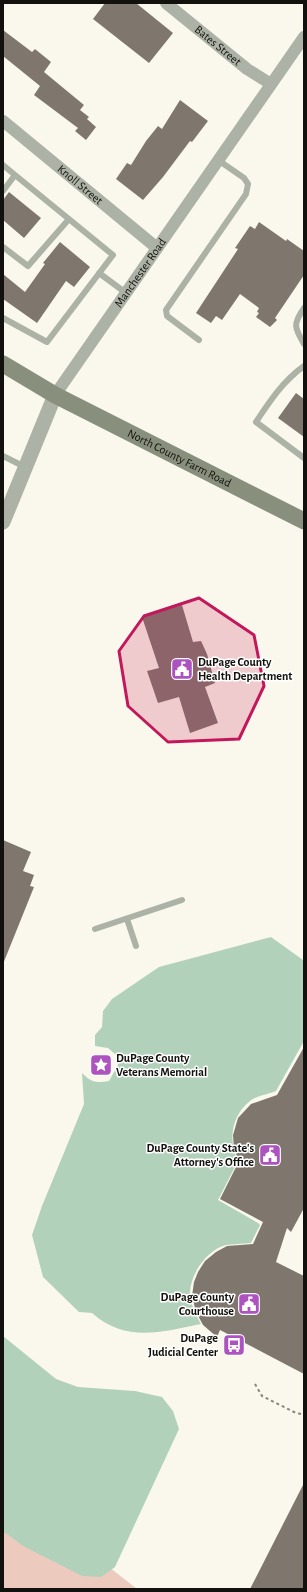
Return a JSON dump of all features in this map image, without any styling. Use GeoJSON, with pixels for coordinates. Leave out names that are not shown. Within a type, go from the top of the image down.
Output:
{"type":"FeatureCollection","features":[{"type":"Feature","properties":{"kind":"main road","name":"North County Farm Road"},"geometry":{"type":"LineString","coordinates":[[3,364],[55,395],[304,521]]}},
{"type":"Feature","properties":{"kind":"street","name":"Bates Street"},"geometry":{"type":"LineString","coordinates":[[166,3],[247,69],[271,84]]}},
{"type":"Feature","properties":{"kind":"street","name":"Manchester Road"},"geometry":{"type":"LineString","coordinates":[[3,522],[55,395],[304,37]]}},
{"type":"Feature","properties":{"kind":"street","name":"Knoll Street"},"geometry":{"type":"LineString","coordinates":[[3,121],[157,248]]}},
{"type":"Feature","properties":{"kind":"lane"},"geometry":{"type":"LineString","coordinates":[[199,340],[167,316],[166,310],[246,194],[248,184],[244,178],[218,160]]}},
{"type":"Feature","properties":{"kind":"lane"},"geometry":{"type":"LineString","coordinates":[[3,165],[113,255],[47,342],[3,318]]}},
{"type":"Feature","properties":{"kind":"lane"},"geometry":{"type":"LineString","coordinates":[[3,191],[15,175]]}},
{"type":"Feature","properties":{"kind":"lane"},"geometry":{"type":"LineString","coordinates":[[3,247],[28,266],[69,219]]}},
{"type":"Feature","properties":{"kind":"lane"},"geometry":{"type":"LineString","coordinates":[[99,273],[126,293]]}},
{"type":"Feature","properties":{"kind":"lane"},"geometry":{"type":"LineString","coordinates":[[304,308],[296,320],[296,329],[304,344]]}},
{"type":"Feature","properties":{"kind":"lane"},"geometry":{"type":"LineString","coordinates":[[304,366],[293,374],[280,387],[256,422],[304,458]]}},
{"type":"Feature","properties":{"kind":"lane"},"geometry":{"type":"LineString","coordinates":[[3,456],[25,467]]}},
{"type":"Feature","properties":{"kind":"lane"},"geometry":{"type":"LineString","coordinates":[[95,929],[182,900]]}},
{"type":"Feature","properties":{"kind":"lane"},"geometry":{"type":"LineString","coordinates":[[127,919],[136,946]]}},
{"type":"Feature","properties":{"kind":"path"},"geometry":{"type":"LineString","coordinates":[[255,1384],[262,1396],[294,1412],[304,1414]]}},
{"type":"Feature","properties":{"kind":"highlighted area"},"geometry":{"type":"Polygon","coordinates":[[[199,598],[254,635],[264,686],[239,739],[168,742],[128,706],[119,651],[144,616],[199,598]]]}},
{"type":"Feature","properties":{"kind":"shaded area"},"geometry":{"type":"Polygon","coordinates":[[[271,937],[303,960],[304,963],[304,1041],[276,1091],[259,1096],[250,1101],[235,1121],[232,1137],[238,1161],[218,1200],[260,1225],[251,1243],[226,1245],[212,1252],[201,1263],[193,1277],[190,1296],[201,1324],[158,1332],[131,1332],[105,1322],[92,1313],[79,1312],[43,1277],[32,1235],[42,1206],[84,1104],[82,1073],[94,1082],[109,1081],[118,1065],[116,1055],[108,1048],[95,1046],[95,1035],[102,1027],[103,1011],[112,999],[159,967],[271,937]]]}},
{"type":"Feature","properties":{"kind":"shaded area"},"geometry":{"type":"Polygon","coordinates":[[[3,1336],[56,1379],[78,1387],[135,1391],[162,1397],[173,1411],[179,1429],[115,1567],[101,1577],[82,1576],[23,1546],[3,1531],[3,1336]]]}},
{"type":"Feature","properties":{"kind":"shaded area"},"geometry":{"type":"Polygon","coordinates":[[[3,1491],[100,1560],[137,1589],[3,1589],[3,1491]]]}},
{"type":"Feature","properties":{"kind":"building"},"geometry":{"type":"Polygon","coordinates":[[[105,3],[136,3],[173,33],[149,63],[93,19],[105,3]]]}},
{"type":"Feature","properties":{"kind":"building"},"geometry":{"type":"Polygon","coordinates":[[[3,30],[32,52],[35,49],[51,62],[44,72],[84,105],[80,110],[89,117],[87,119],[96,127],[86,140],[75,131],[78,128],[34,95],[40,86],[3,56],[3,30]]]}},
{"type":"Feature","properties":{"kind":"building"},"geometry":{"type":"Polygon","coordinates":[[[180,100],[208,121],[143,200],[116,179],[127,163],[131,165],[146,141],[158,126],[162,129],[180,100]]]}},
{"type":"Feature","properties":{"kind":"building"},"geometry":{"type":"Polygon","coordinates":[[[9,192],[41,218],[24,238],[3,220],[3,200],[9,192]]]}},
{"type":"Feature","properties":{"kind":"building"},"geometry":{"type":"Polygon","coordinates":[[[259,222],[286,241],[287,239],[304,251],[304,275],[275,318],[277,320],[270,327],[256,317],[259,313],[257,312],[259,308],[240,294],[222,320],[216,316],[211,323],[196,313],[238,249],[235,248],[250,226],[255,229],[259,222]]]}},
{"type":"Feature","properties":{"kind":"building"},"geometry":{"type":"Polygon","coordinates":[[[60,242],[90,267],[74,287],[66,281],[37,323],[3,299],[3,274],[25,292],[45,264],[43,263],[60,242]]]}},
{"type":"Feature","properties":{"kind":"building"},"geometry":{"type":"Polygon","coordinates":[[[296,393],[304,399],[304,437],[278,418],[296,393]]]}},
{"type":"Feature","properties":{"kind":"building","name":"DuPage County Health Department"},"geometry":{"type":"Polygon","coordinates":[[[182,605],[193,642],[201,641],[207,654],[215,683],[205,687],[218,723],[190,733],[179,697],[158,703],[147,671],[159,668],[142,617],[182,605]]]}},
{"type":"Feature","properties":{"kind":"building"},"geometry":{"type":"Polygon","coordinates":[[[3,840],[31,852],[23,871],[34,875],[30,886],[34,887],[3,964],[3,840]]]}},
{"type":"Feature","properties":{"kind":"building"},"geometry":{"type":"Polygon","coordinates":[[[304,1047],[304,1208],[291,1232],[287,1228],[276,1262],[304,1276],[304,1374],[220,1330],[217,1337],[203,1325],[196,1312],[192,1296],[194,1282],[205,1261],[216,1252],[227,1246],[253,1244],[263,1222],[220,1199],[239,1161],[234,1149],[233,1135],[238,1118],[251,1104],[277,1095],[304,1047]]]}},
{"type":"Feature","properties":{"kind":"building"},"geometry":{"type":"Polygon","coordinates":[[[304,1483],[304,1589],[250,1589],[304,1483]]]}},
{"type":"Feature","properties":{"kind":"place","name":"DuPage County Health Department"},"geometry":{"type":"Point","coordinates":[182,669]}},
{"type":"Feature","properties":{"kind":"place","name":"DuPage County Veterans Memorial"},"geometry":{"type":"Point","coordinates":[101,1065]}},
{"type":"Feature","properties":{"kind":"place","name":"DuPage County State's Attorney's Office"},"geometry":{"type":"Point","coordinates":[270,1155]}},
{"type":"Feature","properties":{"kind":"place","name":"DuPage County Courthouse"},"geometry":{"type":"Point","coordinates":[249,1304]}},
{"type":"Feature","properties":{"kind":"place","name":"DuPage Judicial Center"},"geometry":{"type":"Point","coordinates":[234,1345]}}]}
